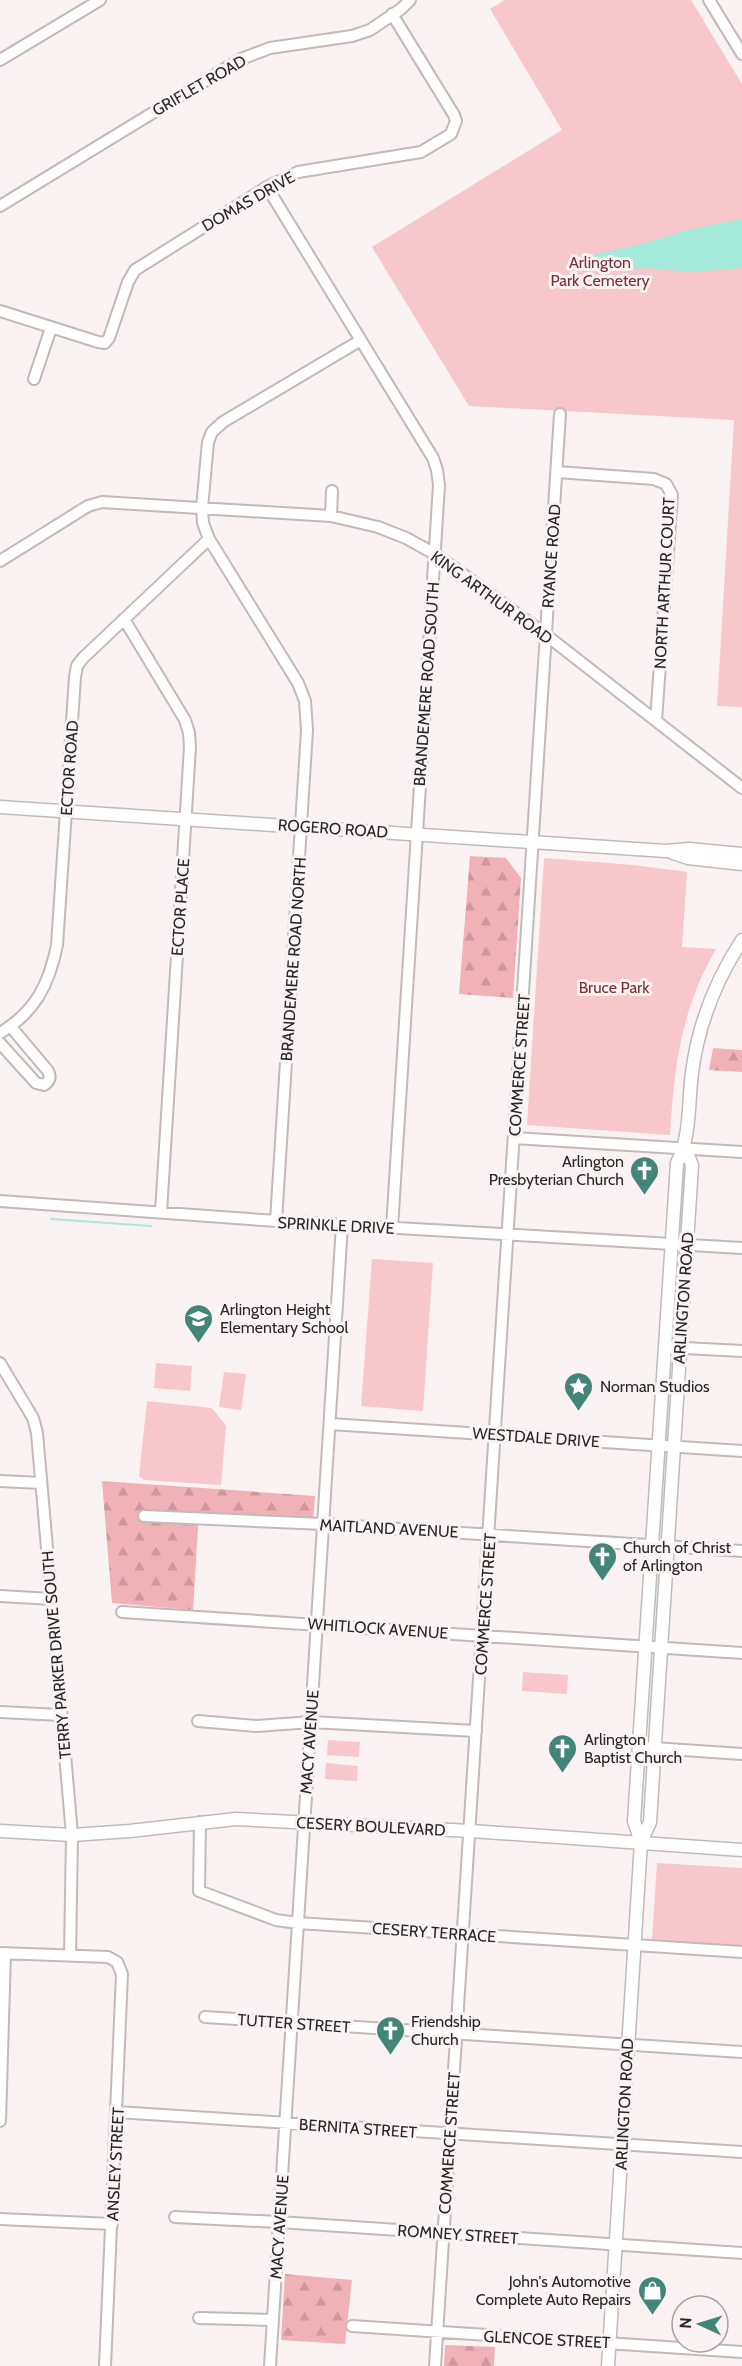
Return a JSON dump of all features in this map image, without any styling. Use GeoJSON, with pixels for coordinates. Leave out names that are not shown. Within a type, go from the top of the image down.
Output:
{"type":"FeatureCollection","features":[{"type":"Feature","properties":{"kind":"main road","name":"ROGERO ROAD"},"geometry":{"type":"LineString","coordinates":[[0,807],[666,851],[689,849],[742,854]]}},
{"type":"Feature","properties":{"kind":"main road","name":"ROGERO ROAD"},"geometry":{"type":"LineString","coordinates":[[666,851],[688,858],[742,864]]}},
{"type":"Feature","properties":{"kind":"main road","name":"ARLINGTON ROAD"},"geometry":{"type":"LineString","coordinates":[[641,1842],[634,1821],[677,1163],[685,1148],[695,1052],[714,990],[740,946]]}},
{"type":"Feature","properties":{"kind":"main road","name":"ARLINGTON ROAD"},"geometry":{"type":"LineString","coordinates":[[608,2366],[641,1842],[650,1822],[692,1165],[685,1148]]}},
{"type":"Feature","properties":{"kind":"main road","name":"CESERY BOULEVARD"},"geometry":{"type":"LineString","coordinates":[[0,1831],[72,1835],[236,1819],[471,1831],[742,1850]]}},
{"type":"Feature","properties":{"kind":"street"},"geometry":{"type":"LineString","coordinates":[[0,60],[99,0]]}},
{"type":"Feature","properties":{"kind":"street","name":"GRIFLET ROAD"},"geometry":{"type":"LineString","coordinates":[[0,206],[241,59],[270,48],[352,36],[370,30],[410,0]]}},
{"type":"Feature","properties":{"kind":"street"},"geometry":{"type":"LineString","coordinates":[[709,0],[742,54]]}},
{"type":"Feature","properties":{"kind":"street","name":"DOMAS DRIVE"},"geometry":{"type":"LineString","coordinates":[[0,311],[105,343],[109,338],[128,282],[135,270],[267,187],[306,170],[420,152],[451,134],[456,121],[454,115],[392,14]]}},
{"type":"Feature","properties":{"kind":"street","name":"BRANDEMERE ROAD SOUTH"},"geometry":{"type":"LineString","coordinates":[[267,187],[432,458],[439,484],[392,1228]]}},
{"type":"Feature","properties":{"kind":"street"},"geometry":{"type":"LineString","coordinates":[[34,379],[51,328]]}},
{"type":"Feature","properties":{"kind":"street","name":"BRANDEMERE ROAD NORTH"},"geometry":{"type":"LineString","coordinates":[[276,1221],[302,826],[307,730],[305,701],[297,683],[209,538],[203,523],[202,508],[208,442],[212,432],[223,422],[361,340]]}},
{"type":"Feature","properties":{"kind":"street","name":"RYANCE ROAD"},"geometry":{"type":"LineString","coordinates":[[533,841],[560,414]]}},
{"type":"Feature","properties":{"kind":"street","name":"NORTH ARTHUR COURT"},"geometry":{"type":"LineString","coordinates":[[556,472],[654,479],[666,484],[672,495],[656,721]]}},
{"type":"Feature","properties":{"kind":"street"},"geometry":{"type":"LineString","coordinates":[[331,516],[333,491]]}},
{"type":"Feature","properties":{"kind":"street","name":"KING ARTHUR ROAD"},"geometry":{"type":"LineString","coordinates":[[0,561],[88,506],[102,502],[331,516],[378,527],[435,554],[546,635],[742,788]]}},
{"type":"Feature","properties":{"kind":"street","name":"ECTOR ROAD"},"geometry":{"type":"LineString","coordinates":[[0,1034],[11,1027],[35,1002],[46,986],[53,968],[57,945],[77,666],[82,658],[209,538]]}},
{"type":"Feature","properties":{"kind":"street","name":"ECTOR PLACE"},"geometry":{"type":"LineString","coordinates":[[124,619],[185,720],[190,747],[161,1212]]}},
{"type":"Feature","properties":{"kind":"street","name":"COMMERCE STREET"},"geometry":{"type":"LineString","coordinates":[[435,2366],[533,841]]}},
{"type":"Feature","properties":{"kind":"street"},"geometry":{"type":"LineString","coordinates":[[0,1043],[36,1083],[44,1085],[49,1082],[48,1071],[11,1027]]}},
{"type":"Feature","properties":{"kind":"street"},"geometry":{"type":"LineString","coordinates":[[514,1138],[742,1152]]}},
{"type":"Feature","properties":{"kind":"street","name":"SPRINKLE DRIVE"},"geometry":{"type":"LineString","coordinates":[[0,1201],[276,1221],[742,1248]]}},
{"type":"Feature","properties":{"kind":"street","name":"MACY AVENUE"},"geometry":{"type":"LineString","coordinates":[[270,2366],[342,1225]]}},
{"type":"Feature","properties":{"kind":"street"},"geometry":{"type":"LineString","coordinates":[[665,1347],[742,1351]]}},
{"type":"Feature","properties":{"kind":"street","name":"TERRY PARKER DRIVE SOUTH"},"geometry":{"type":"LineString","coordinates":[[0,1363],[33,1418],[37,1433],[72,1835],[70,1956]]}},
{"type":"Feature","properties":{"kind":"street","name":"WESTDALE DRIVE"},"geometry":{"type":"LineString","coordinates":[[330,1424],[742,1451]]}},
{"type":"Feature","properties":{"kind":"street"},"geometry":{"type":"LineString","coordinates":[[0,1481],[41,1483]]}},
{"type":"Feature","properties":{"kind":"street","name":"MAITLAND AVENUE"},"geometry":{"type":"LineString","coordinates":[[144,1516],[323,1524],[742,1551]]}},
{"type":"Feature","properties":{"kind":"street"},"geometry":{"type":"LineString","coordinates":[[0,1596],[52,1599]]}},
{"type":"Feature","properties":{"kind":"street","name":"WHITLOCK AVENUE"},"geometry":{"type":"LineString","coordinates":[[122,1611],[742,1653]]}},
{"type":"Feature","properties":{"kind":"street"},"geometry":{"type":"LineString","coordinates":[[0,1712],[61,1715]]}},
{"type":"Feature","properties":{"kind":"street"},"geometry":{"type":"LineString","coordinates":[[198,1721],[256,1726],[311,1722],[476,1731]]}},
{"type":"Feature","properties":{"kind":"street"},"geometry":{"type":"LineString","coordinates":[[639,1747],[742,1754]]}},
{"type":"Feature","properties":{"kind":"street","name":"CESERY TERRACE"},"geometry":{"type":"LineString","coordinates":[[200,1822],[199,1891],[276,1920],[742,1952]]}},
{"type":"Feature","properties":{"kind":"street"},"geometry":{"type":"LineString","coordinates":[[0,2121],[2,1953],[70,1956]]}},
{"type":"Feature","properties":{"kind":"street","name":"ANSLEY STREET"},"geometry":{"type":"LineString","coordinates":[[70,1956],[108,1958],[117,1962],[122,1974],[105,2366]]}},
{"type":"Feature","properties":{"kind":"street","name":"TUTTER STREET"},"geometry":{"type":"LineString","coordinates":[[205,2017],[741,2052]]}},
{"type":"Feature","properties":{"kind":"street","name":"BERNITA STREET"},"geometry":{"type":"LineString","coordinates":[[117,2112],[742,2152]]}},
{"type":"Feature","properties":{"kind":"street","name":"ROMNEY STREET"},"geometry":{"type":"LineString","coordinates":[[175,2217],[615,2243],[742,2253]]}},
{"type":"Feature","properties":{"kind":"street"},"geometry":{"type":"LineString","coordinates":[[0,2220],[112,2224]]}},
{"type":"Feature","properties":{"kind":"street"},"geometry":{"type":"LineString","coordinates":[[198,2318],[273,2320]]}},
{"type":"Feature","properties":{"kind":"street","name":"GLENCOE STREET"},"geometry":{"type":"LineString","coordinates":[[352,2326],[742,2352]]}},
{"type":"Feature","properties":{"kind":"green space","name":"Arlington Park Cemetery"},"geometry":{"type":"Polygon","coordinates":[[[505,0],[691,0],[742,84],[742,707],[717,706],[734,420],[469,406],[372,247],[562,130],[490,9],[505,0]]]}},
{"type":"Feature","properties":{"kind":"green space"},"geometry":{"type":"Polygon","coordinates":[[[470,856],[506,858],[521,878],[513,998],[459,994],[470,856]]]}},
{"type":"Feature","properties":{"kind":"green space","name":"Bruce Park"},"geometry":{"type":"Polygon","coordinates":[[[544,858],[634,865],[687,872],[682,947],[716,949],[695,994],[681,1039],[670,1135],[527,1125],[544,858]]]}},
{"type":"Feature","properties":{"kind":"green space"},"geometry":{"type":"Polygon","coordinates":[[[713,1048],[742,1050],[742,1072],[709,1070],[713,1048]]]}},
{"type":"Feature","properties":{"kind":"green space"},"geometry":{"type":"Polygon","coordinates":[[[372,1259],[433,1263],[423,1411],[361,1406],[372,1259]]]}},
{"type":"Feature","properties":{"kind":"green space"},"geometry":{"type":"Polygon","coordinates":[[[156,1363],[192,1366],[190,1391],[154,1388],[156,1363]]]}},
{"type":"Feature","properties":{"kind":"green space"},"geometry":{"type":"Polygon","coordinates":[[[224,1372],[246,1374],[241,1410],[219,1407],[224,1372]]]}},
{"type":"Feature","properties":{"kind":"green space"},"geometry":{"type":"Polygon","coordinates":[[[147,1401],[212,1408],[226,1426],[221,1485],[144,1480],[139,1476],[147,1401]]]}},
{"type":"Feature","properties":{"kind":"green space"},"geometry":{"type":"Polygon","coordinates":[[[102,1481],[315,1496],[313,1520],[201,1516],[198,1527],[193,1610],[112,1603],[102,1481]]]}},
{"type":"Feature","properties":{"kind":"green space"},"geometry":{"type":"Polygon","coordinates":[[[523,1672],[568,1675],[567,1694],[522,1691],[523,1672]]]}},
{"type":"Feature","properties":{"kind":"green space"},"geometry":{"type":"Polygon","coordinates":[[[328,1740],[360,1742],[359,1757],[327,1755],[328,1740]]]}},
{"type":"Feature","properties":{"kind":"green space"},"geometry":{"type":"Polygon","coordinates":[[[326,1763],[358,1766],[357,1781],[325,1779],[326,1763]]]}},
{"type":"Feature","properties":{"kind":"green space"},"geometry":{"type":"Polygon","coordinates":[[[657,1863],[742,1868],[742,1946],[652,1940],[657,1863]]]}},
{"type":"Feature","properties":{"kind":"green space"},"geometry":{"type":"Polygon","coordinates":[[[285,2274],[352,2280],[345,2344],[281,2340],[285,2274]]]}},
{"type":"Feature","properties":{"kind":"green space"},"geometry":{"type":"Polygon","coordinates":[[[445,2345],[495,2347],[494,2366],[444,2366],[445,2345]]]}},
{"type":"Feature","properties":{"kind":"shaded area"},"geometry":{"type":"Polygon","coordinates":[[[742,219],[742,268],[689,272],[648,268],[585,271],[587,256],[646,243],[686,230],[742,219]]]}},
{"type":"Feature","properties":{"kind":"waterway"},"geometry":{"type":"LineString","coordinates":[[51,1219],[151,1226]]}},
{"type":"Feature","properties":{"kind":"place","name":"Arlington Presbyterian Church"},"geometry":{"type":"Point","coordinates":[645,1196]}},
{"type":"Feature","properties":{"kind":"place","name":"Arlington Height Elementary School"},"geometry":{"type":"Point","coordinates":[199,1344]}},
{"type":"Feature","properties":{"kind":"place","name":"Norman Studios"},"geometry":{"type":"Point","coordinates":[579,1412]}},
{"type":"Feature","properties":{"kind":"place","name":"Church of Christ of Arlington"},"geometry":{"type":"Point","coordinates":[602,1582]}},
{"type":"Feature","properties":{"kind":"place","name":"Arlington Baptist Church"},"geometry":{"type":"Point","coordinates":[563,1774]}},
{"type":"Feature","properties":{"kind":"place","name":"Friendship Church"},"geometry":{"type":"Point","coordinates":[390,2056]}},
{"type":"Feature","properties":{"kind":"place","name":"John's Automotive Complete Auto Repairs"},"geometry":{"type":"Point","coordinates":[652,2316]}}]}
